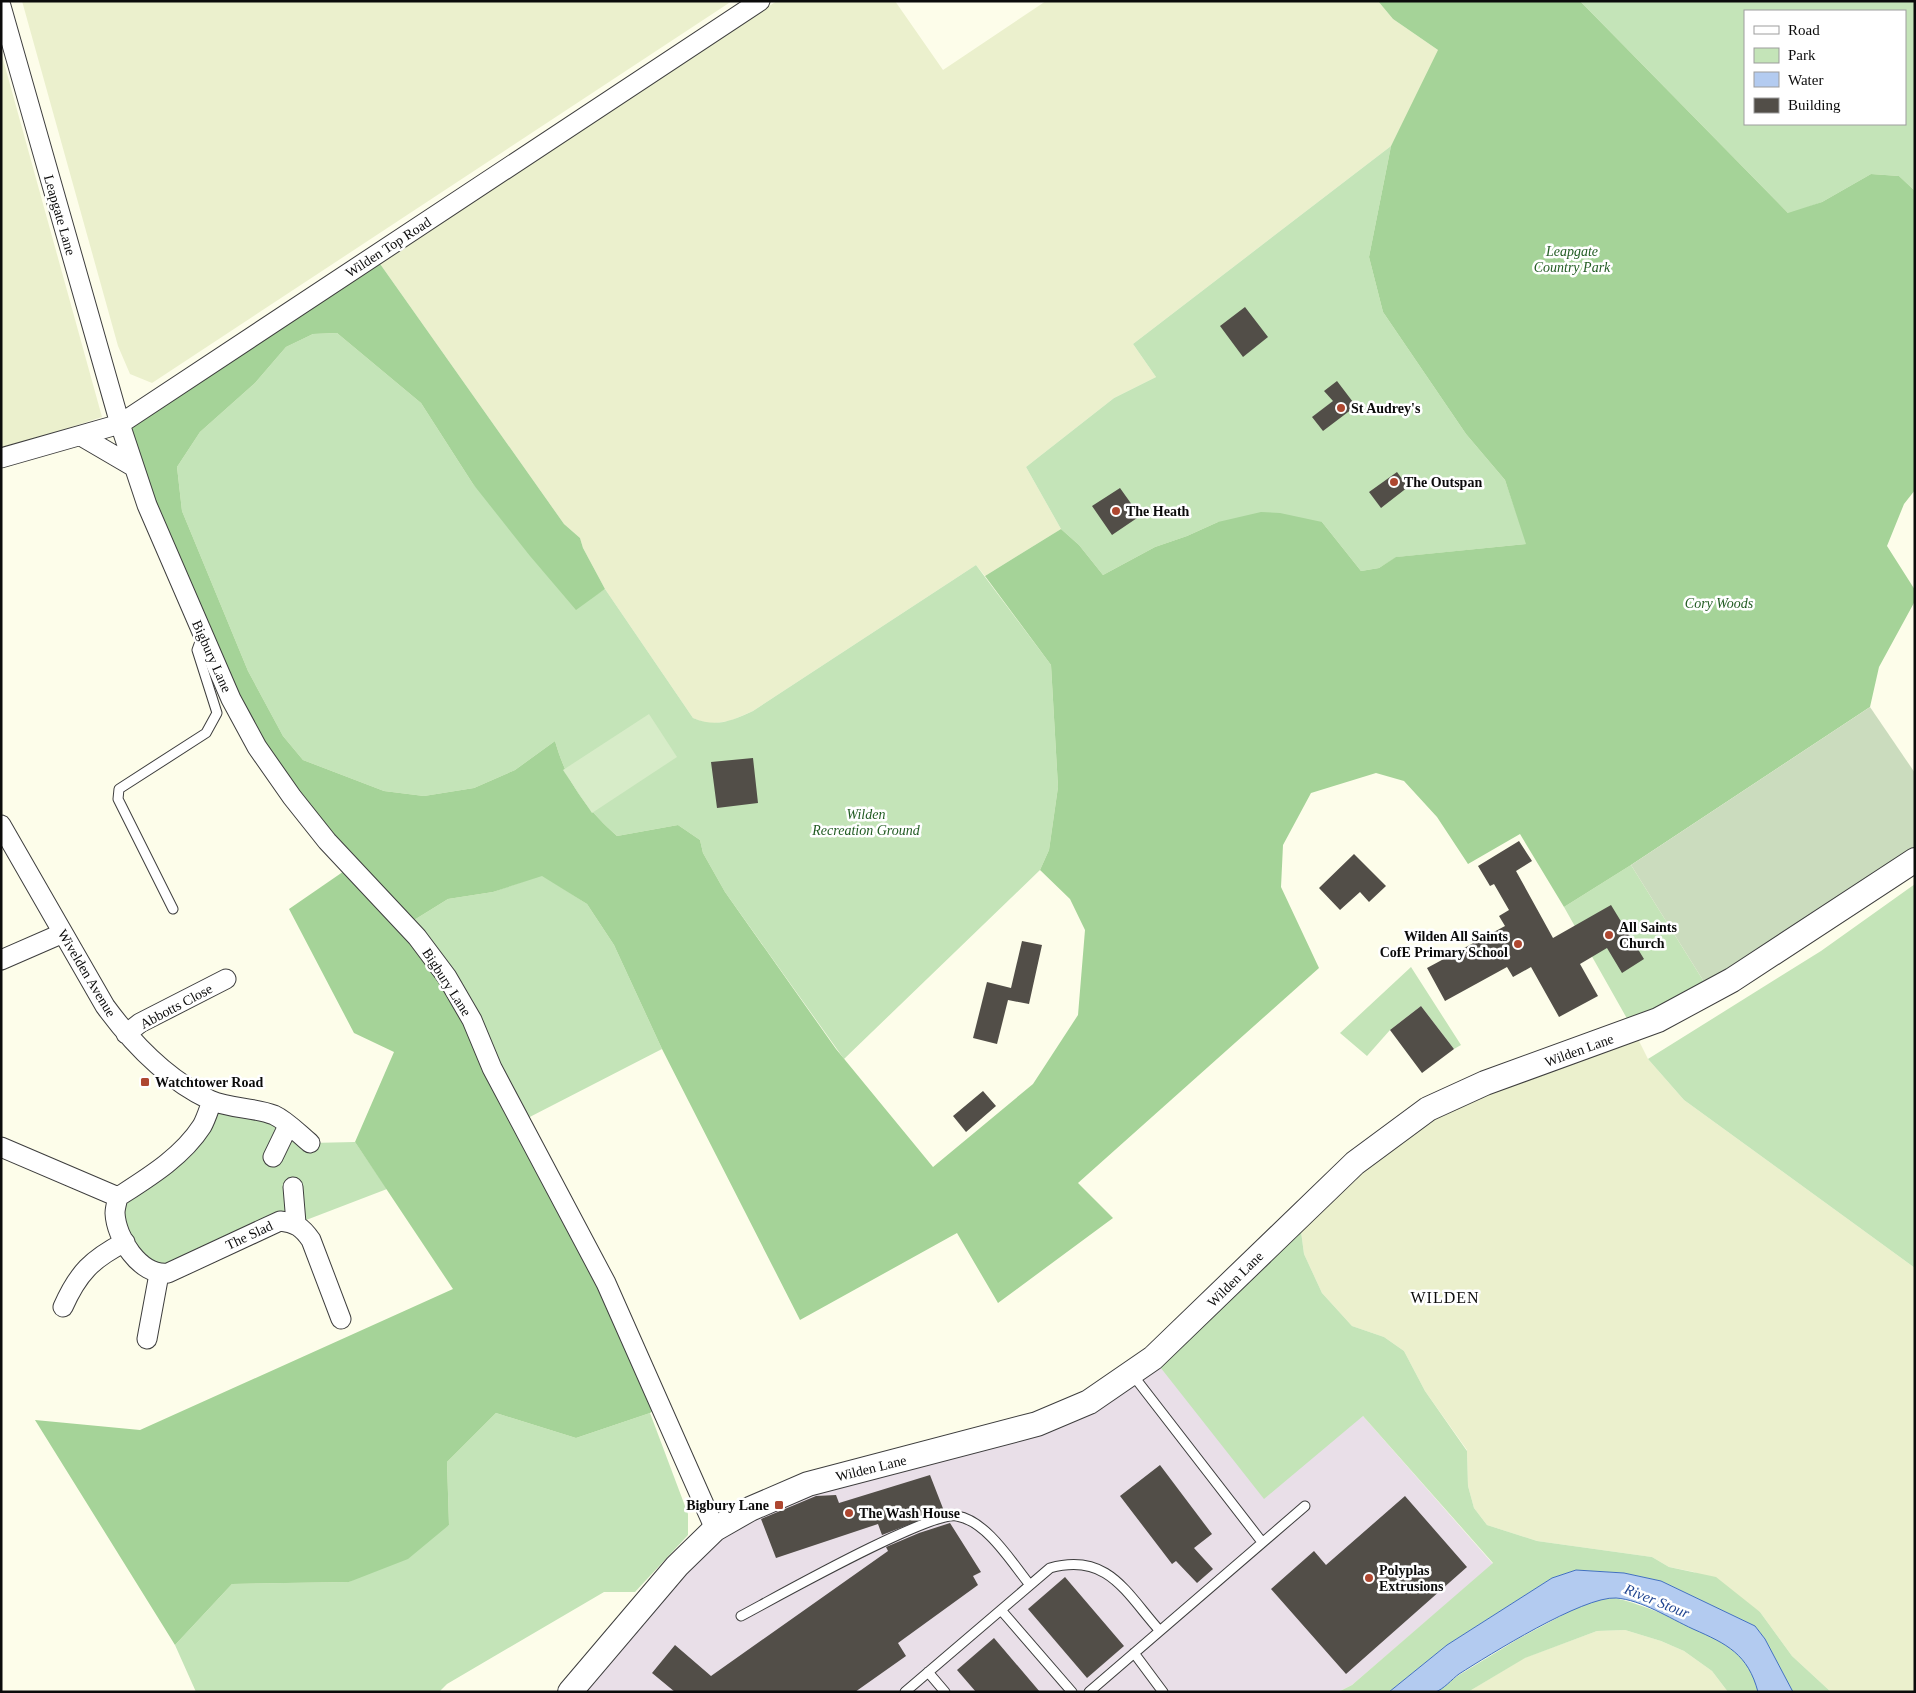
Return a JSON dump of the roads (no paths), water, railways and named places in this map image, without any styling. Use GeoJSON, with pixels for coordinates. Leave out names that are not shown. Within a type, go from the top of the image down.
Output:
{"type":"FeatureCollection","features":[{"type":"Feature","properties":{"kind":"street","name":"Wilden Top Road"},"geometry":{"type":"LineString","coordinates":[[1,458],[120,424],[760,1]]}},
{"type":"Feature","properties":{"kind":"street","name":"Leapgate Lane"},"geometry":{"type":"LineString","coordinates":[[1,6],[120,424]]}},
{"type":"Feature","properties":{"kind":"street","name":"Bigbury Lane"},"geometry":{"type":"LineString","coordinates":[[120,424],[147,505],[235,707],[272,770],[327,841],[428,950],[447,977],[472,1020],[492,1068],[606,1283],[715,1529]]}},
{"type":"Feature","properties":{"kind":"street"},"geometry":{"type":"LineString","coordinates":[[81,436],[134,467]]}},
{"type":"Feature","properties":{"kind":"street","name":"Wivelden Avenue"},"geometry":{"type":"LineString","coordinates":[[1,825],[105,1006],[126,1034],[172,1075],[212,1100],[274,1115],[310,1143]]}},
{"type":"Feature","properties":{"kind":"street","name":"Wilden Lane"},"geometry":{"type":"LineString","coordinates":[[570,1692],[677,1566],[715,1529],[750,1509],[808,1484],[1037,1424],[1089,1402],[1132,1374],[1182,1332],[1273,1240],[1355,1163],[1428,1109],[1486,1084],[1634,1031],[1679,1009],[1732,980],[1915,860]]}},
{"type":"Feature","properties":{"kind":"street"},"geometry":{"type":"LineString","coordinates":[[1,960],[63,933]]}},
{"type":"Feature","properties":{"kind":"street","name":"Abbotts Close"},"geometry":{"type":"LineString","coordinates":[[126,1034],[140,1023],[226,979]]}},
{"type":"Feature","properties":{"kind":"street"},"geometry":{"type":"LineString","coordinates":[[146,1339],[159,1274],[142,1266],[124,1242],[115,1212],[118,1197],[154,1174],[189,1142],[203,1125],[212,1100]]}},
{"type":"Feature","properties":{"kind":"street"},"geometry":{"type":"LineString","coordinates":[[273,1157],[288,1126]]}},
{"type":"Feature","properties":{"kind":"street"},"geometry":{"type":"LineString","coordinates":[[1,1146],[118,1197]]}},
{"type":"Feature","properties":{"kind":"street"},"geometry":{"type":"LineString","coordinates":[[293,1187],[296,1223],[311,1240],[341,1319]]}},
{"type":"Feature","properties":{"kind":"street","name":"The Slad"},"geometry":{"type":"LineString","coordinates":[[159,1274],[168,1273],[280,1221],[296,1223]]}},
{"type":"Feature","properties":{"kind":"street"},"geometry":{"type":"LineString","coordinates":[[64,1307],[74,1282],[87,1266],[104,1253],[124,1242]]}},
{"type":"Feature","properties":{"kind":"lane"},"geometry":{"type":"LineString","coordinates":[[173,909],[118,799],[119,789],[206,734],[218,714],[197,650],[202,635]]}},
{"type":"Feature","properties":{"kind":"lane"},"geometry":{"type":"LineString","coordinates":[[1132,1374],[1262,1542]]}},
{"type":"Feature","properties":{"kind":"lane"},"geometry":{"type":"LineString","coordinates":[[1089,1692],[1305,1506]]}},
{"type":"Feature","properties":{"kind":"lane"},"geometry":{"type":"LineString","coordinates":[[741,1616],[894,1537],[944,1516],[957,1516],[974,1522],[997,1543],[1030,1586]]}},
{"type":"Feature","properties":{"kind":"lane"},"geometry":{"type":"LineString","coordinates":[[905,1692],[1050,1568],[1068,1563],[1089,1564],[1108,1574],[1160,1631]]}},
{"type":"Feature","properties":{"kind":"lane"},"geometry":{"type":"LineString","coordinates":[[1001,1610],[1072,1692]]}},
{"type":"Feature","properties":{"kind":"lane"},"geometry":{"type":"LineString","coordinates":[[1134,1653],[1163,1692]]}},
{"type":"Feature","properties":{"kind":"lane"},"geometry":{"type":"LineString","coordinates":[[928,1672],[945,1692]]}},
{"type":"Feature","properties":{"kind":"water","name":"River Stour"},"geometry":{"type":"Polygon","coordinates":[[[1576,1570],[1624,1573],[1661,1581],[1755,1626],[1765,1639],[1793,1692],[1758,1692],[1754,1679],[1742,1659],[1726,1646],[1636,1602],[1616,1598],[1582,1606],[1536,1628],[1459,1674],[1438,1691],[1389,1692],[1447,1645],[1552,1578],[1576,1570]]]}},
{"type":"Feature","properties":{"kind":"place","name":"St Audrey's"},"geometry":{"type":"Point","coordinates":[1341,408]}},
{"type":"Feature","properties":{"kind":"place","name":"The Outspan"},"geometry":{"type":"Point","coordinates":[1394,482]}},
{"type":"Feature","properties":{"kind":"place","name":"The Heath"},"geometry":{"type":"Point","coordinates":[1116,511]}},
{"type":"Feature","properties":{"kind":"place","name":"All Saints Church"},"geometry":{"type":"Point","coordinates":[1609,935]}},
{"type":"Feature","properties":{"kind":"place","name":"Wilden All Saints CofE Primary School"},"geometry":{"type":"Point","coordinates":[1518,944]}},
{"type":"Feature","properties":{"kind":"place","name":"Watchtower Road"},"geometry":{"type":"Point","coordinates":[145,1082]}},
{"type":"Feature","properties":{"kind":"place","name":"Bigbury Lane"},"geometry":{"type":"Point","coordinates":[779,1505]}},
{"type":"Feature","properties":{"kind":"place","name":"The Wash House"},"geometry":{"type":"Point","coordinates":[849,1513]}},
{"type":"Feature","properties":{"kind":"place","name":"Polyplas Extrusions"},"geometry":{"type":"Point","coordinates":[1369,1578]}},
{"type":"Feature","properties":{"kind":"district","name":"WILDEN"},"geometry":{"type":"Point","coordinates":[1445,1297]}},
{"type":"Feature","properties":{"kind":"park label","name":"Leapgate Country Park"},"geometry":{"type":"Point","coordinates":[1572,260]}},
{"type":"Feature","properties":{"kind":"park label","name":"Cory Woods"},"geometry":{"type":"Point","coordinates":[1719,603]}},
{"type":"Feature","properties":{"kind":"park label","name":"Wilden Recreation Ground"},"geometry":{"type":"Point","coordinates":[866,822]}}]}
